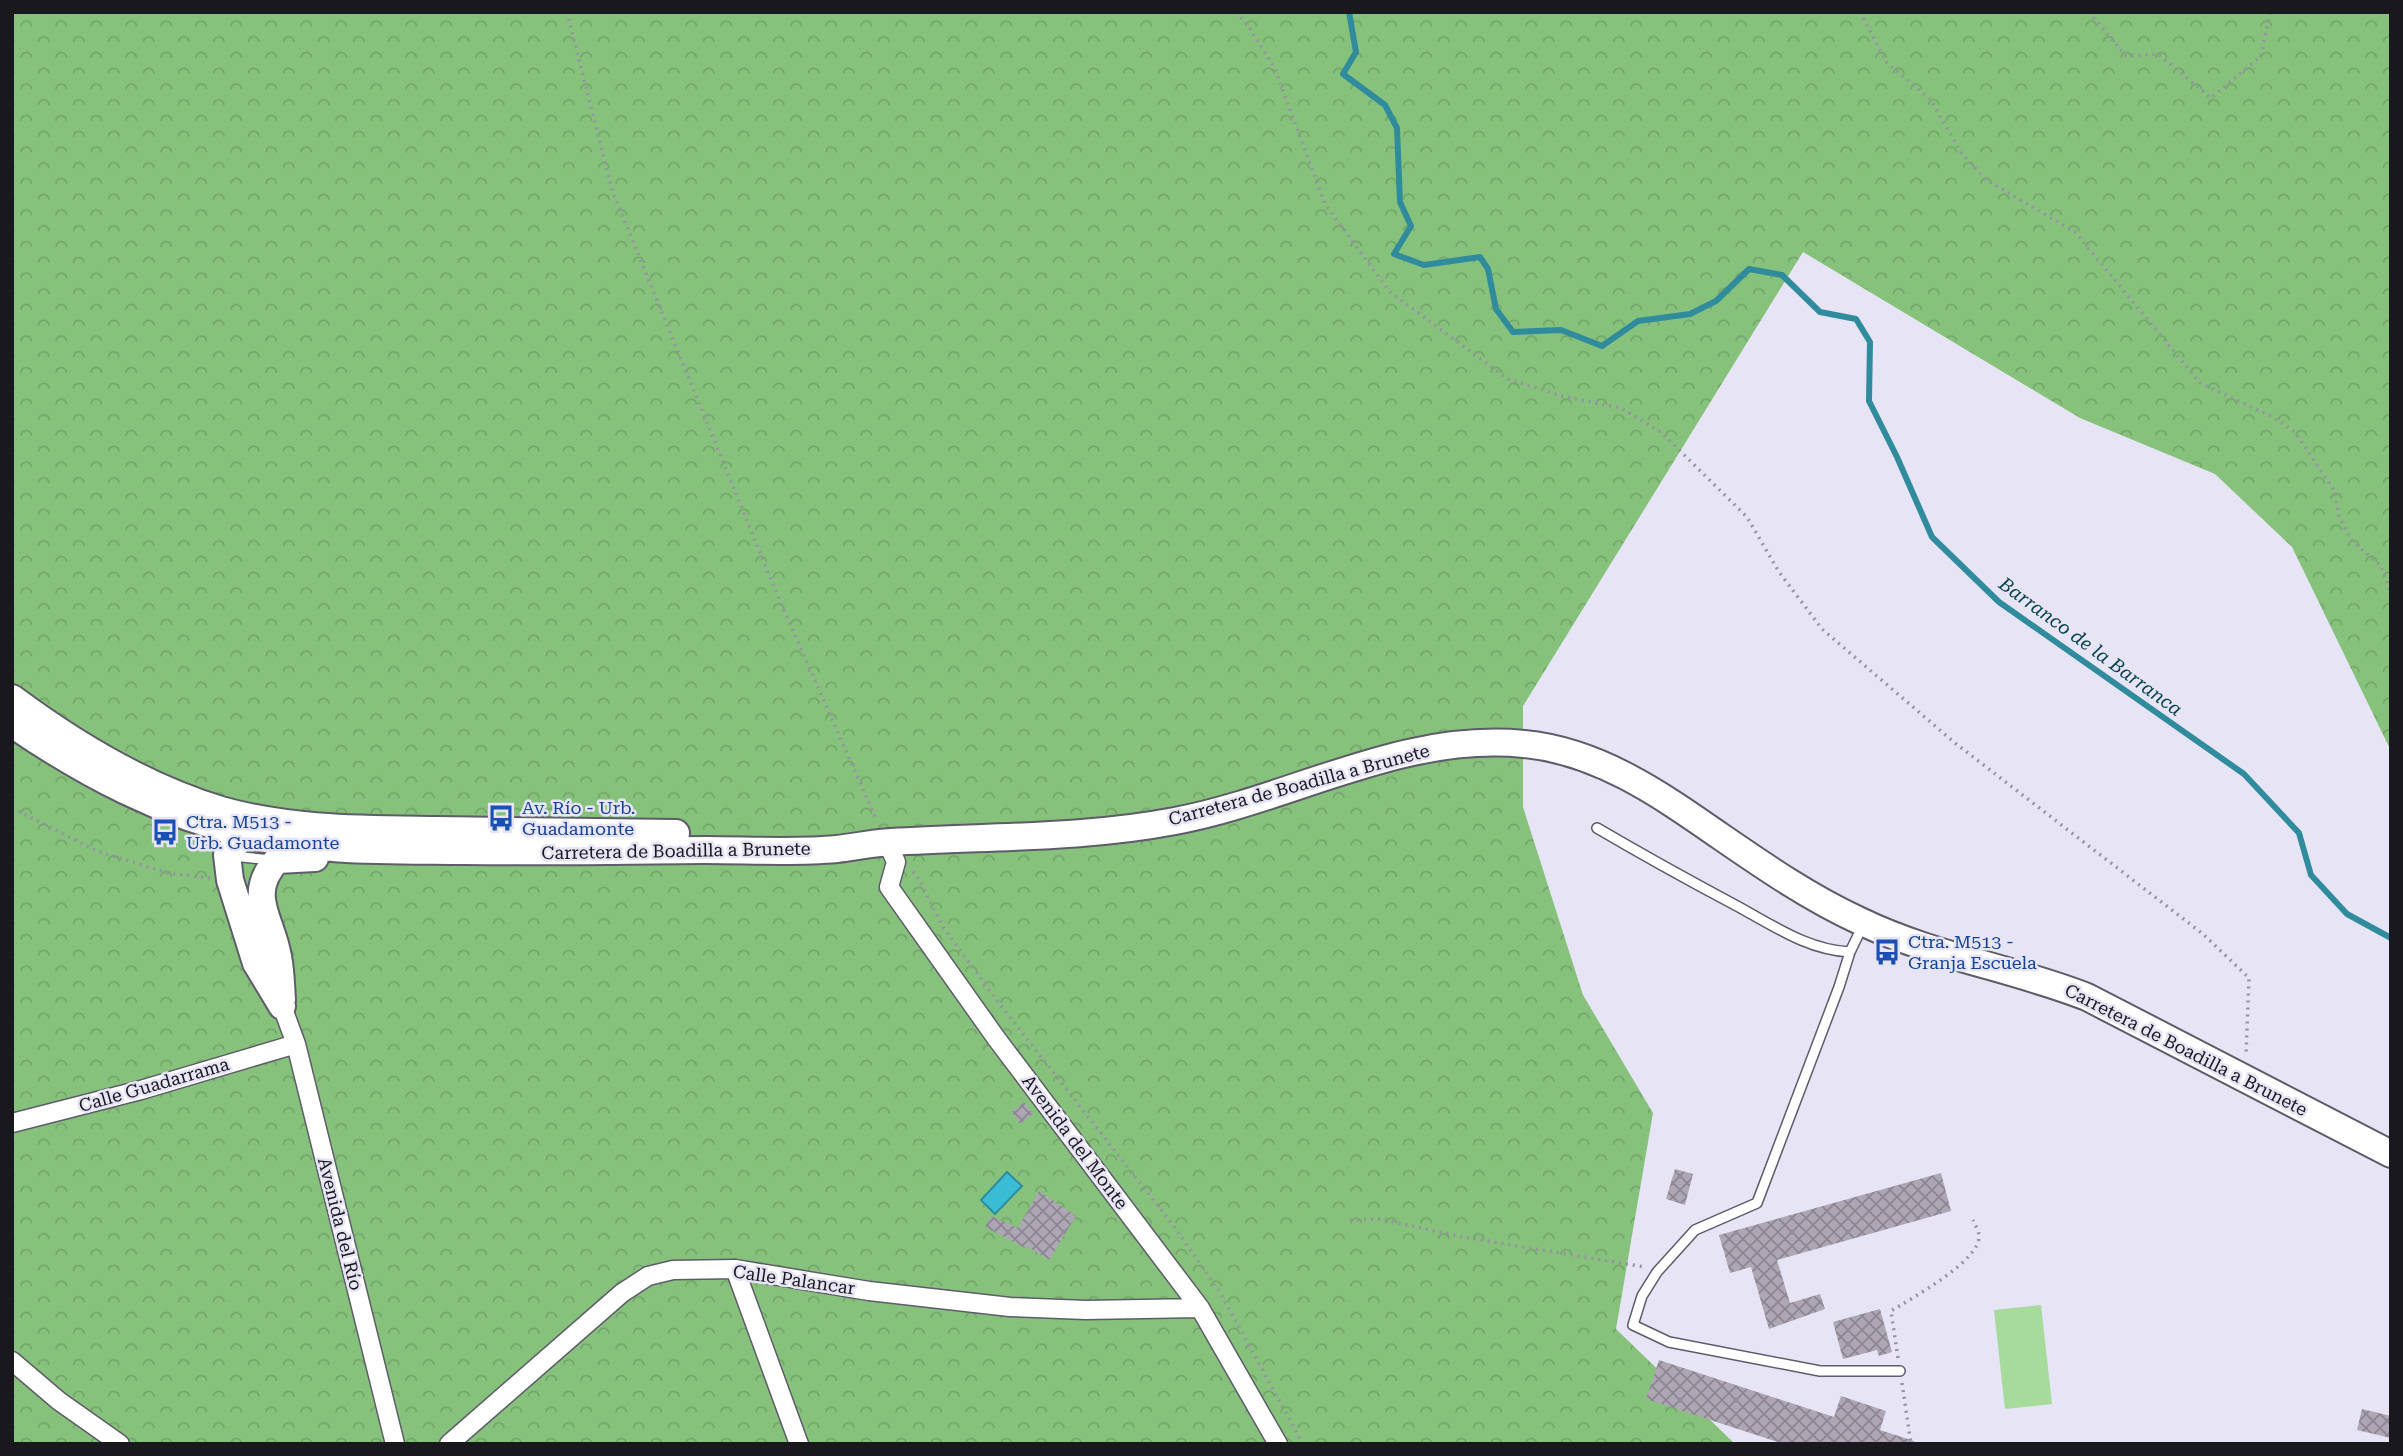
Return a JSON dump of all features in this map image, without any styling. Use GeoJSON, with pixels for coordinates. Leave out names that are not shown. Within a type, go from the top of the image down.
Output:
{"type":"FeatureCollection","features":[{"type":"Feature","properties":{"kind":"main road"},"geometry":{"type":"LineString","coordinates":[[12,698],[78,743],[148,782],[198,802],[255,818],[326,827],[380,829],[836,834],[892,852]]}},
{"type":"Feature","properties":{"kind":"main road"},"geometry":{"type":"LineString","coordinates":[[12,706],[76,751],[167,799],[258,855],[479,859],[526,852]]}},
{"type":"Feature","properties":{"kind":"main road","name":"Carretera de Boadilla a Brunete"},"geometry":{"type":"LineString","coordinates":[[12,724],[84,771],[258,855],[309,845],[526,852],[834,849],[892,852],[1101,833],[1162,823],[1214,812],[1391,756],[1426,748],[1467,743],[1524,744],[1551,748],[1622,773],[1658,792],[1808,895],[1863,923],[1924,947],[2047,982],[2087,997],[2391,1154]]}},
{"type":"Feature","properties":{"kind":"main road"},"geometry":{"type":"LineString","coordinates":[[12,737],[97,788],[172,824],[230,876]]}},
{"type":"Feature","properties":{"kind":"main road"},"geometry":{"type":"LineString","coordinates":[[230,876],[258,855],[346,837],[584,840],[622,832]]}},
{"type":"Feature","properties":{"kind":"main road"},"geometry":{"type":"LineString","coordinates":[[238,841],[258,855],[278,956],[282,1006],[256,963],[230,876],[238,841]]}},
{"type":"Feature","properties":{"kind":"street","name":"Avenida del Monte"},"geometry":{"type":"LineString","coordinates":[[892,852],[889,887],[996,1038],[1200,1308],[1278,1444]]}},
{"type":"Feature","properties":{"kind":"street","name":"Avenida del Río"},"geometry":{"type":"LineString","coordinates":[[282,1006],[296,1044],[394,1444]]}},
{"type":"Feature","properties":{"kind":"street","name":"Calle Guadarrama"},"geometry":{"type":"LineString","coordinates":[[12,1124],[141,1090],[296,1044]]}},
{"type":"Feature","properties":{"kind":"street","name":"Calle Palancar"},"geometry":{"type":"LineString","coordinates":[[449,1444],[622,1293],[648,1276],[674,1270],[735,1269],[869,1291],[1010,1307],[1086,1310],[1200,1308]]}},
{"type":"Feature","properties":{"kind":"street"},"geometry":{"type":"LineString","coordinates":[[735,1269],[799,1444]]}},
{"type":"Feature","properties":{"kind":"street"},"geometry":{"type":"LineString","coordinates":[[12,1361],[59,1401],[120,1444]]}},
{"type":"Feature","properties":{"kind":"lane"},"geometry":{"type":"LineString","coordinates":[[1597,828],[1667,869],[1806,943],[1850,952]]}},
{"type":"Feature","properties":{"kind":"lane"},"geometry":{"type":"LineString","coordinates":[[1863,923],[1757,1203],[1695,1230],[1657,1272],[1642,1296],[1633,1325],[1669,1342],[1821,1371],[1900,1371]]}},
{"type":"Feature","properties":{"kind":"path"},"geometry":{"type":"LineString","coordinates":[[567,12],[612,190],[779,599],[892,852],[916,874],[943,927],[1189,1248],[1220,1294],[1303,1444]]}},
{"type":"Feature","properties":{"kind":"path"},"geometry":{"type":"LineString","coordinates":[[1236,12],[1249,27],[1275,69],[1325,204],[1390,292],[1508,379],[1562,396],[1621,408],[1661,432],[1746,517],[1779,572],[1822,629],[1955,743],[2203,934],[2249,978],[2245,1077]]}},
{"type":"Feature","properties":{"kind":"path"},"geometry":{"type":"LineString","coordinates":[[1860,12],[1887,63],[1930,99],[1961,152],[1985,179],[2075,232],[2200,383],[2273,417],[2295,432],[2333,490],[2339,516],[2351,540],[2381,566],[2391,593]]}},
{"type":"Feature","properties":{"kind":"path"},"geometry":{"type":"LineString","coordinates":[[2089,12],[2126,56],[2158,54],[2211,98],[2261,56],[2270,12]]}},
{"type":"Feature","properties":{"kind":"path"},"geometry":{"type":"LineString","coordinates":[[12,808],[97,850],[168,873],[230,876]]}},
{"type":"Feature","properties":{"kind":"path"},"geometry":{"type":"LineString","coordinates":[[1350,1220],[1380,1219],[1463,1237],[1644,1266],[1657,1272]]}},
{"type":"Feature","properties":{"kind":"path"},"geometry":{"type":"LineString","coordinates":[[1911,1444],[1891,1311],[1964,1264],[1975,1251],[1979,1236],[1973,1220]]}},
{"type":"Feature","properties":{"kind":"green space"},"geometry":{"type":"Polygon","coordinates":[[[12,12],[2391,12],[2391,751],[2292,547],[2215,474],[2080,418],[1803,252],[1523,706],[1523,807],[1583,995],[1653,1113],[1616,1329],[1735,1444],[12,1444],[12,12]]]}},
{"type":"Feature","properties":{"kind":"green space"},"geometry":{"type":"Polygon","coordinates":[[[2041,1305],[2052,1404],[2005,1409],[1994,1310],[2041,1305]]]}},
{"type":"Feature","properties":{"kind":"water"},"geometry":{"type":"Polygon","coordinates":[[[1007,1172],[1022,1186],[995,1214],[981,1200],[1007,1172]]]}},
{"type":"Feature","properties":{"kind":"building"},"geometry":{"type":"Polygon","coordinates":[[[1024,1102],[1033,1114],[1020,1124],[1012,1112],[1024,1102]]]}},
{"type":"Feature","properties":{"kind":"building"},"geometry":{"type":"Polygon","coordinates":[[[1675,1169],[1693,1174],[1685,1205],[1666,1199],[1675,1169]]]}},
{"type":"Feature","properties":{"kind":"building"},"geometry":{"type":"Polygon","coordinates":[[[1941,1173],[1951,1211],[1777,1260],[1790,1303],[1820,1294],[1825,1309],[1769,1329],[1751,1267],[1730,1273],[1719,1235],[1941,1173]]]}},
{"type":"Feature","properties":{"kind":"building"},"geometry":{"type":"Polygon","coordinates":[[[1039,1191],[1076,1216],[1049,1260],[985,1227],[991,1216],[1018,1228],[1039,1191]]]}},
{"type":"Feature","properties":{"kind":"building"},"geometry":{"type":"Polygon","coordinates":[[[1880,1309],[1892,1352],[1879,1356],[1877,1350],[1843,1359],[1833,1322],[1880,1309]]]}},
{"type":"Feature","properties":{"kind":"building"},"geometry":{"type":"Polygon","coordinates":[[[1659,1360],[1834,1417],[1841,1396],[1886,1411],[1880,1430],[1914,1441],[1913,1444],[1784,1444],[1646,1399],[1659,1360]]]}},
{"type":"Feature","properties":{"kind":"building"},"geometry":{"type":"Polygon","coordinates":[[[2362,1409],[2391,1416],[2391,1438],[2357,1430],[2362,1409]]]}},
{"type":"Feature","properties":{"kind":"waterway","name":"Barranco de la Barranca"},"geometry":{"type":"LineString","coordinates":[[1349,12],[1356,52],[1343,74],[1385,105],[1397,128],[1400,202],[1411,226],[1394,254],[1424,265],[1480,257],[1488,269],[1496,309],[1513,332],[1561,330],[1602,346],[1638,321],[1690,314],[1716,301],[1749,269],[1782,275],[1820,312],[1856,319],[1870,342],[1869,401],[1932,537],[1999,602],[2244,774],[2299,833],[2311,875],[2347,914],[2391,938]]}},
{"type":"Feature","properties":{"kind":"place","name":"Av. Río - Urb. Guadamonte"},"geometry":{"type":"Point","coordinates":[501,818]}},
{"type":"Feature","properties":{"kind":"place","name":"Ctra. M513 - Urb. Guadamonte"},"geometry":{"type":"Point","coordinates":[165,832]}},
{"type":"Feature","properties":{"kind":"place","name":"Ctra. M513 - Granja Escuela"},"geometry":{"type":"Point","coordinates":[1887,952]}}]}
